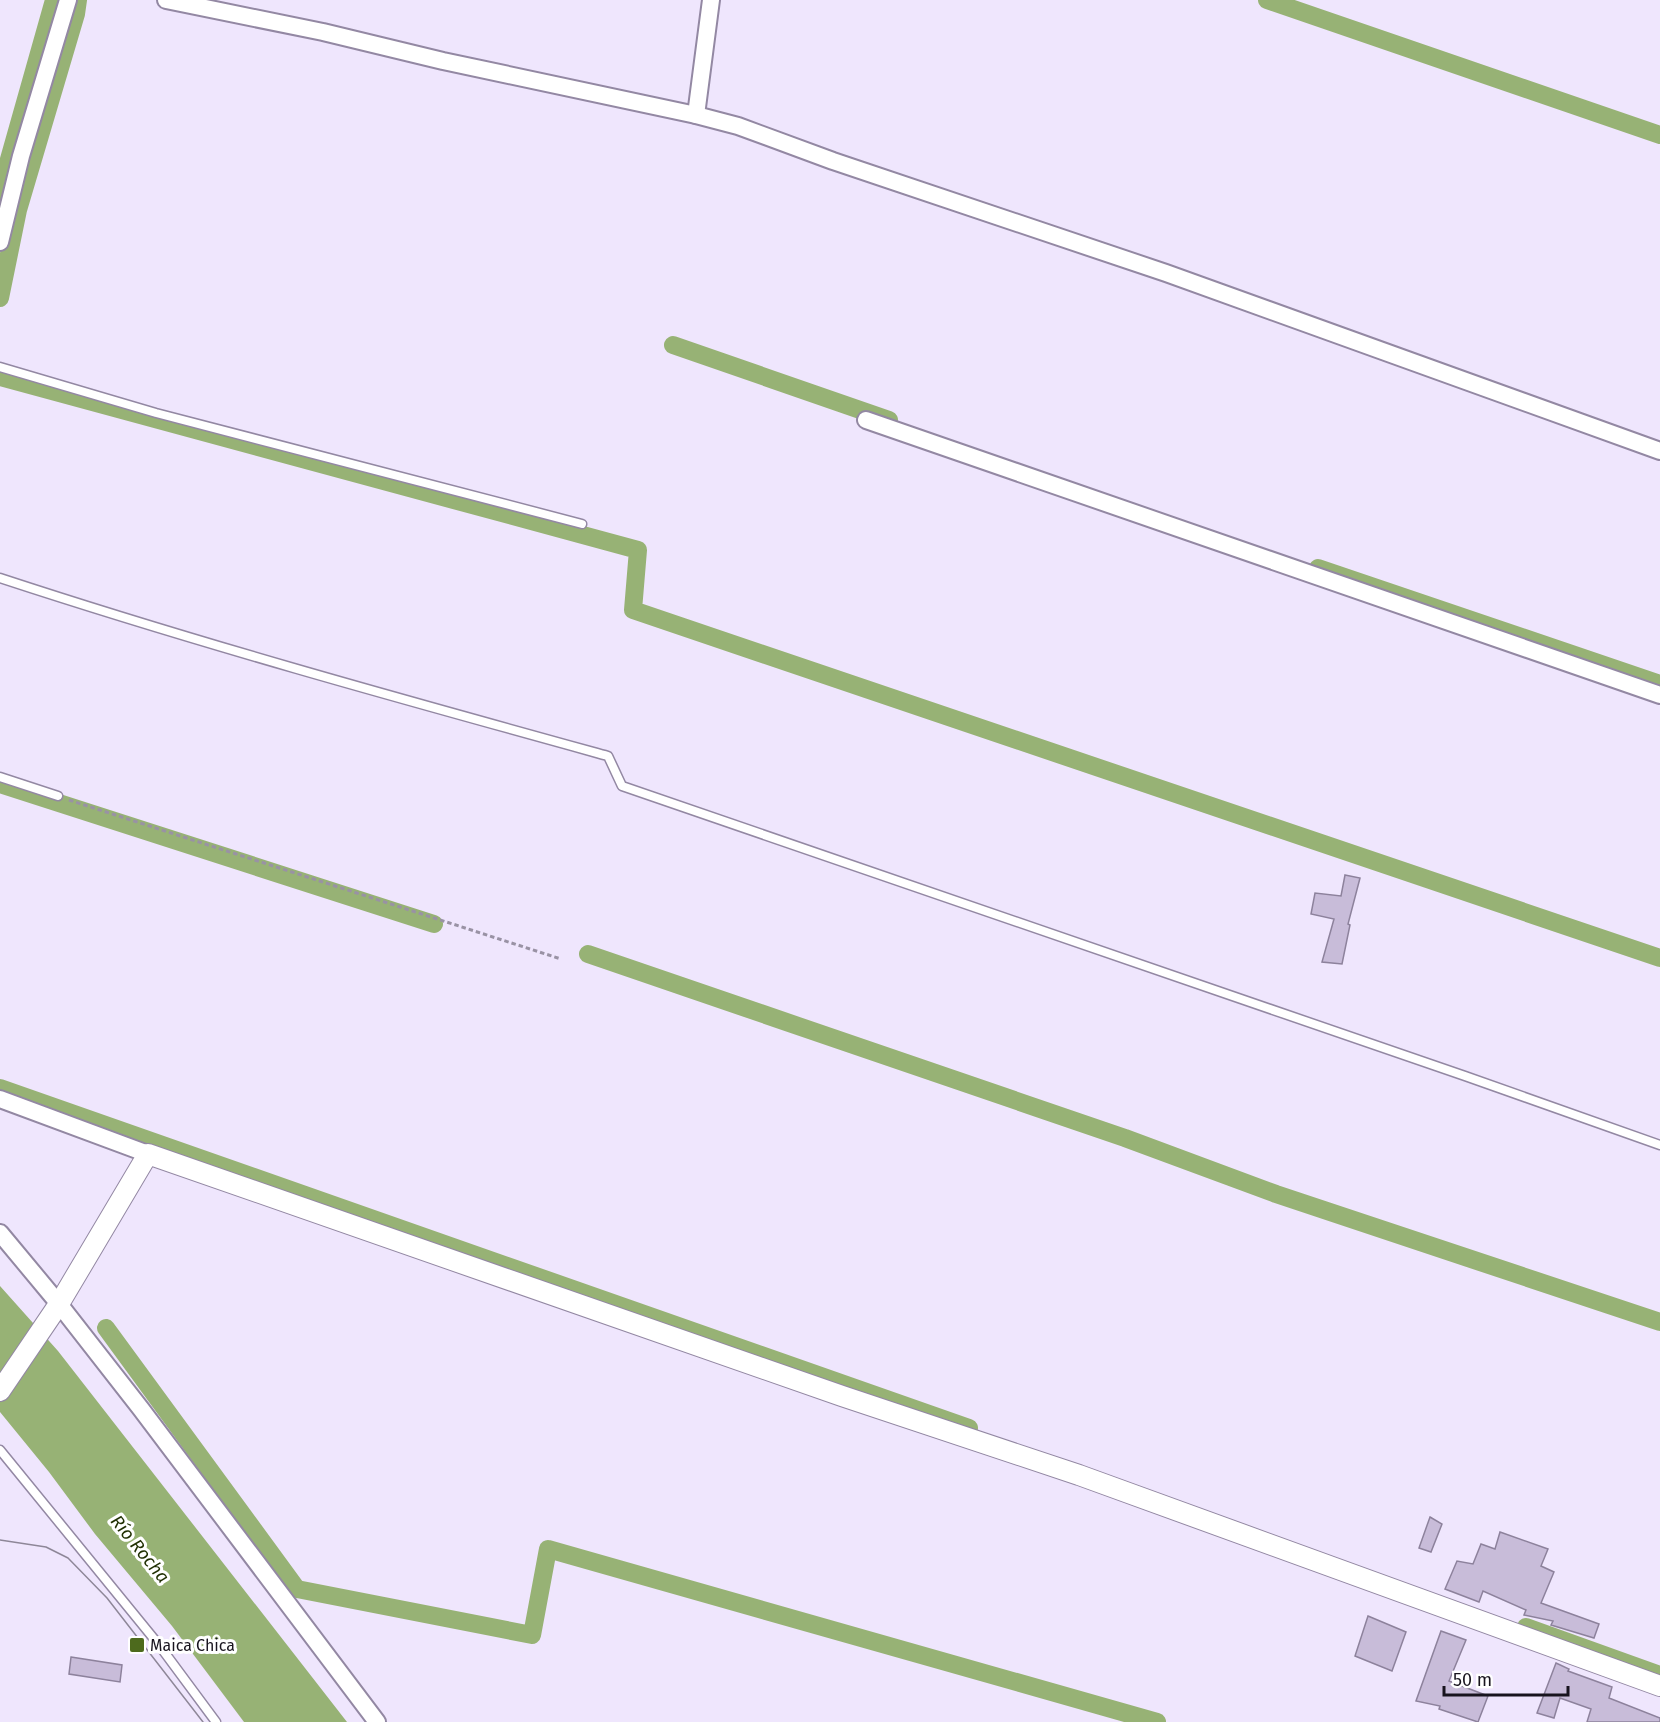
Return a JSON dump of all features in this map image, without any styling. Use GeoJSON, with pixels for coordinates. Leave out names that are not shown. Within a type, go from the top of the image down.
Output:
{"type":"FeatureCollection","features":[{"type":"Feature","properties":{"kind":"street"},"geometry":{"type":"LineString","coordinates":[[0,242],[21,156],[68,0]]}},
{"type":"Feature","properties":{"kind":"street"},"geometry":{"type":"LineString","coordinates":[[166,0],[323,32],[442,61],[738,126],[843,164],[1166,273],[1660,451]]}},
{"type":"Feature","properties":{"kind":"street"},"geometry":{"type":"LineString","coordinates":[[696,115],[711,0]]}},
{"type":"Feature","properties":{"kind":"street"},"geometry":{"type":"LineString","coordinates":[[866,420],[1660,694]]}},
{"type":"Feature","properties":{"kind":"street"},"geometry":{"type":"LineString","coordinates":[[0,1098],[148,1154],[842,1396],[1079,1475],[1660,1686]]}},
{"type":"Feature","properties":{"kind":"street"},"geometry":{"type":"LineString","coordinates":[[0,1391],[56,1308],[148,1154]]}},
{"type":"Feature","properties":{"kind":"street"},"geometry":{"type":"LineString","coordinates":[[0,1233],[56,1308],[141,1409],[377,1722]]}},
{"type":"Feature","properties":{"kind":"lane"},"geometry":{"type":"LineString","coordinates":[[0,368],[156,413],[582,524]]}},
{"type":"Feature","properties":{"kind":"lane"},"geometry":{"type":"LineString","coordinates":[[0,578],[388,695],[608,756],[622,786],[1660,1145]]}},
{"type":"Feature","properties":{"kind":"lane"},"geometry":{"type":"LineString","coordinates":[[0,777],[58,796]]}},
{"type":"Feature","properties":{"kind":"lane"},"geometry":{"type":"LineString","coordinates":[[0,1450],[159,1646],[216,1722]]}},
{"type":"Feature","properties":{"kind":"path"},"geometry":{"type":"LineString","coordinates":[[58,796],[561,959]]}},
{"type":"Feature","properties":{"kind":"water","name":"Río Rocha"},"geometry":{"type":"Polygon","coordinates":[[[0,1286],[58,1351],[347,1722],[244,1722],[172,1626],[95,1534],[0,1412],[0,1286]]]}},
{"type":"Feature","properties":{"kind":"building"},"geometry":{"type":"Polygon","coordinates":[[[1345,875],[1360,878],[1348,924],[1350,925],[1342,964],[1322,962],[1334,919],[1311,914],[1315,893],[1341,896],[1345,875]]]}},
{"type":"Feature","properties":{"kind":"building"},"geometry":{"type":"Polygon","coordinates":[[[1430,1517],[1442,1524],[1431,1552],[1419,1548],[1430,1517]]]}},
{"type":"Feature","properties":{"kind":"building"},"geometry":{"type":"Polygon","coordinates":[[[1500,1532],[1548,1549],[1541,1566],[1554,1572],[1541,1603],[1599,1624],[1594,1638],[1551,1625],[1553,1621],[1524,1615],[1526,1610],[1483,1591],[1479,1602],[1445,1589],[1457,1561],[1473,1564],[1481,1544],[1495,1549],[1500,1532]]]}},
{"type":"Feature","properties":{"kind":"building"},"geometry":{"type":"Polygon","coordinates":[[[1368,1616],[1406,1632],[1392,1671],[1355,1656],[1368,1616]]]}},
{"type":"Feature","properties":{"kind":"building"},"geometry":{"type":"Polygon","coordinates":[[[1441,1631],[1466,1640],[1449,1681],[1488,1696],[1478,1722],[1439,1709],[1440,1706],[1416,1701],[1441,1631]]]}},
{"type":"Feature","properties":{"kind":"building"},"geometry":{"type":"Polygon","coordinates":[[[71,1657],[122,1665],[120,1682],[69,1674],[71,1657]]]}},
{"type":"Feature","properties":{"kind":"building"},"geometry":{"type":"Polygon","coordinates":[[[1556,1663],[1569,1669],[1568,1671],[1612,1687],[1609,1698],[1660,1718],[1660,1722],[1587,1722],[1591,1709],[1560,1698],[1554,1718],[1537,1713],[1556,1663]]]}},
{"type":"Feature","properties":{"kind":"waterway"},"geometry":{"type":"LineString","coordinates":[[0,191],[54,0]]}},
{"type":"Feature","properties":{"kind":"waterway"},"geometry":{"type":"LineString","coordinates":[[0,298],[18,210],[76,14],[78,0]]}},
{"type":"Feature","properties":{"kind":"waterway"},"geometry":{"type":"LineString","coordinates":[[1267,0],[1660,135]]}},
{"type":"Feature","properties":{"kind":"waterway"},"geometry":{"type":"LineString","coordinates":[[673,345],[889,420]]}},
{"type":"Feature","properties":{"kind":"waterway"},"geometry":{"type":"LineString","coordinates":[[0,377],[638,550],[633,610],[1660,958]]}},
{"type":"Feature","properties":{"kind":"waterway"},"geometry":{"type":"LineString","coordinates":[[1318,568],[1660,684]]}},
{"type":"Feature","properties":{"kind":"waterway"},"geometry":{"type":"LineString","coordinates":[[0,784],[434,924]]}},
{"type":"Feature","properties":{"kind":"waterway"},"geometry":{"type":"LineString","coordinates":[[588,954],[1125,1138],[1276,1194],[1660,1322]]}},
{"type":"Feature","properties":{"kind":"waterway"},"geometry":{"type":"LineString","coordinates":[[0,1088],[969,1428]]}},
{"type":"Feature","properties":{"kind":"waterway"},"geometry":{"type":"LineString","coordinates":[[106,1328],[297,1589],[532,1635],[548,1549],[1157,1722]]}},
{"type":"Feature","properties":{"kind":"waterway"},"geometry":{"type":"LineString","coordinates":[[1526,1627],[1660,1675]]}},
{"type":"Feature","properties":{"kind":"tram line"},"geometry":{"type":"LineString","coordinates":[[0,1540],[46,1547],[68,1558],[107,1598],[203,1722]]}},
{"type":"Feature","properties":{"kind":"place","name":"Maica Chica"},"geometry":{"type":"Point","coordinates":[137,1645]}}]}
